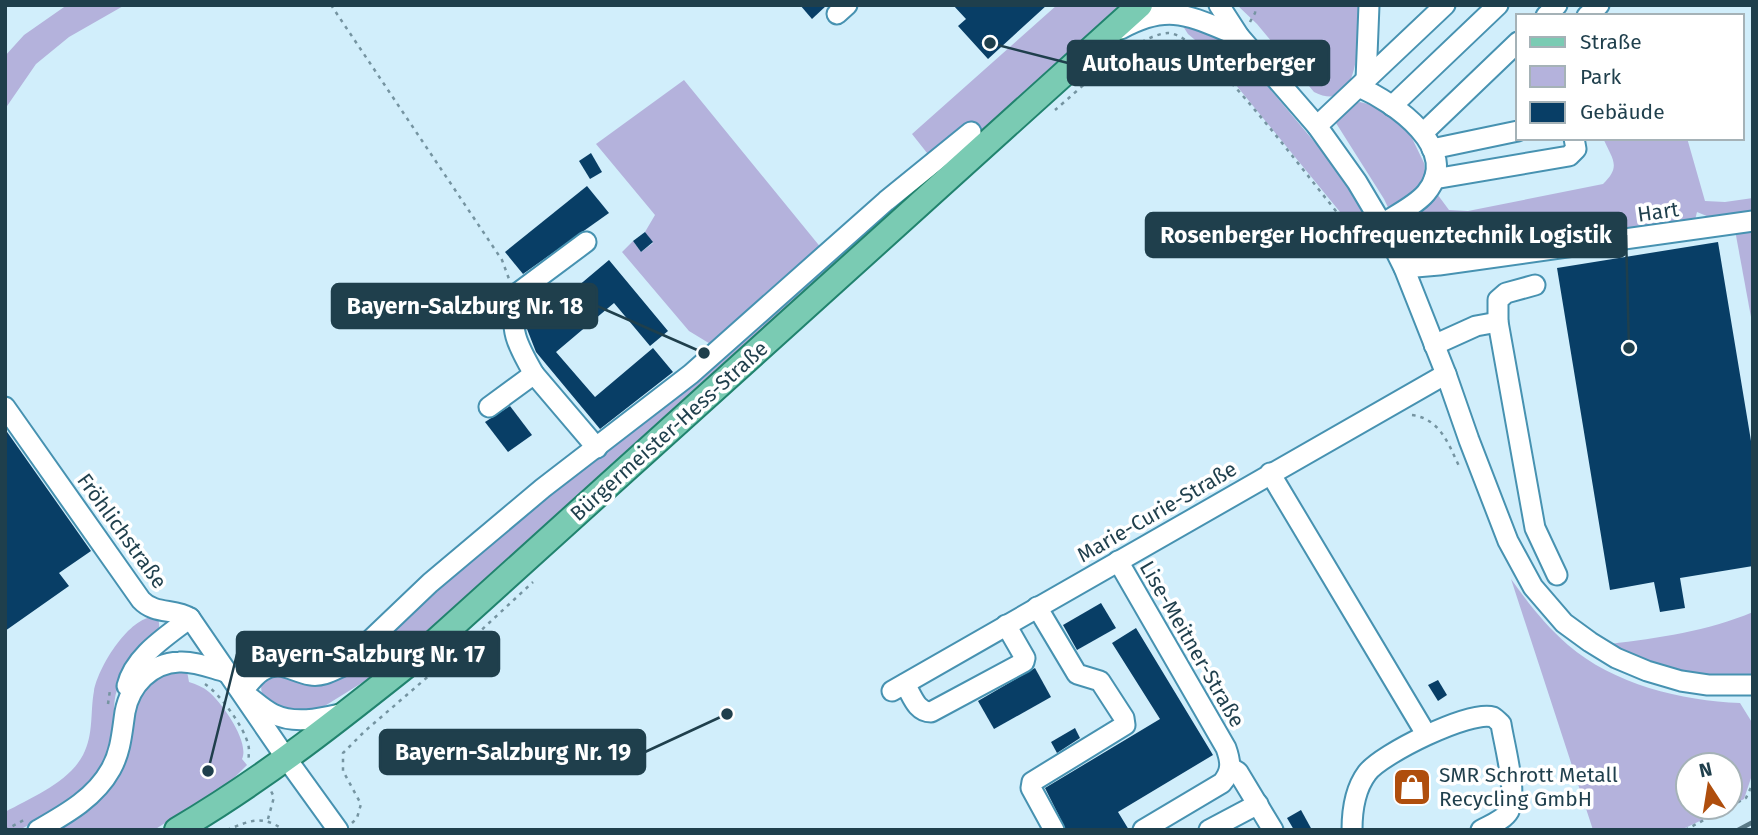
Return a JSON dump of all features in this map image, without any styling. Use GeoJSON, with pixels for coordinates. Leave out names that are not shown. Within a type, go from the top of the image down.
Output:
{"type":"FeatureCollection","features":[{"type":"Feature","properties":{"kind":"main road","name":"Bürgermeister-Hess-Straße"},"geometry":{"type":"LineString","coordinates":[[177,830],[286,758],[349,712],[427,649],[1140,5]]}},
{"type":"Feature","properties":{"kind":"street"},"geometry":{"type":"LineString","coordinates":[[1191,5],[1205,22]]}},
{"type":"Feature","properties":{"kind":"street"},"geometry":{"type":"LineString","coordinates":[[1219,5],[1239,36],[1317,126],[1357,182],[1382,225],[1401,262],[1446,374],[1508,541],[1533,587],[1564,623],[1607,653],[1647,671],[1681,681],[1708,685],[1753,685]]}},
{"type":"Feature","properties":{"kind":"street"},"geometry":{"type":"LineString","coordinates":[[1362,83],[1369,5]]}},
{"type":"Feature","properties":{"kind":"street"},"geometry":{"type":"LineString","coordinates":[[1317,126],[1445,5]]}},
{"type":"Feature","properties":{"kind":"street"},"geometry":{"type":"LineString","coordinates":[[1392,106],[1498,5]]}},
{"type":"Feature","properties":{"kind":"street"},"geometry":{"type":"LineString","coordinates":[[1101,40],[1140,18],[1160,13],[1188,16],[1239,36]]}},
{"type":"Feature","properties":{"kind":"street"},"geometry":{"type":"LineString","coordinates":[[1428,140],[1516,44]]}},
{"type":"Feature","properties":{"kind":"street"},"geometry":{"type":"LineString","coordinates":[[1362,83],[1392,106],[1428,140],[1436,167],[1434,179],[1425,194],[1382,225]]}},
{"type":"Feature","properties":{"kind":"street"},"geometry":{"type":"LineString","coordinates":[[1428,140],[1516,131]]}},
{"type":"Feature","properties":{"kind":"street"},"geometry":{"type":"LineString","coordinates":[[242,692],[260,672],[273,666],[290,667],[309,675],[325,675],[343,666],[430,583],[543,488],[691,374],[886,201],[971,132]]}},
{"type":"Feature","properties":{"kind":"street"},"geometry":{"type":"LineString","coordinates":[[1434,179],[1569,156],[1574,154],[1576,149],[1574,140]]}},
{"type":"Feature","properties":{"kind":"street","name":"Hart"},"geometry":{"type":"LineString","coordinates":[[1401,262],[1439,265],[1753,221]]}},
{"type":"Feature","properties":{"kind":"street"},"geometry":{"type":"LineString","coordinates":[[586,242],[515,295],[511,320],[519,347],[534,374],[597,448]]}},
{"type":"Feature","properties":{"kind":"street"},"geometry":{"type":"LineString","coordinates":[[1535,285],[1506,293],[1498,300],[1498,322],[1535,528],[1557,575]]}},
{"type":"Feature","properties":{"kind":"street"},"geometry":{"type":"LineString","coordinates":[[1434,345],[1476,326],[1498,322]]}},
{"type":"Feature","properties":{"kind":"street"},"geometry":{"type":"LineString","coordinates":[[489,407],[534,374]]}},
{"type":"Feature","properties":{"kind":"street","name":"Marie-Curie-Straße"},"geometry":{"type":"LineString","coordinates":[[1006,625],[1024,662],[931,712],[919,708],[899,688],[1006,625],[1037,607],[1270,473],[1446,374]]}},
{"type":"Feature","properties":{"kind":"street","name":"Fröhlichstraße"},"geometry":{"type":"LineString","coordinates":[[5,407],[148,608],[181,612],[190,618]]}},
{"type":"Feature","properties":{"kind":"street"},"geometry":{"type":"LineString","coordinates":[[1270,473],[1426,734]]}},
{"type":"Feature","properties":{"kind":"street","name":"Lise-Meitner-Straße"},"geometry":{"type":"LineString","coordinates":[[1118,561],[1226,748],[1230,767],[1238,772],[1273,830]]}},
{"type":"Feature","properties":{"kind":"street"},"geometry":{"type":"LineString","coordinates":[[1037,607],[1077,674],[1101,681],[1125,725],[1032,782],[1031,788],[1054,830]]}},
{"type":"Feature","properties":{"kind":"street"},"geometry":{"type":"LineString","coordinates":[[36,822],[85,801],[103,782],[118,755],[118,704],[128,682],[146,654],[190,618],[286,758],[345,827]]}},
{"type":"Feature","properties":{"kind":"street"},"geometry":{"type":"LineString","coordinates":[[118,704],[151,671],[169,664],[188,663],[226,672]]}},
{"type":"Feature","properties":{"kind":"street"},"geometry":{"type":"LineString","coordinates":[[242,692],[273,714],[293,719],[314,720],[349,712]]}},
{"type":"Feature","properties":{"kind":"street"},"geometry":{"type":"LineString","coordinates":[[1352,830],[1352,808],[1366,773],[1384,758],[1426,734],[1483,717],[1494,717],[1501,724],[1513,797],[1509,811],[1481,830]]}},
{"type":"Feature","properties":{"kind":"street"},"geometry":{"type":"LineString","coordinates":[[1152,827],[1222,783],[1230,767]]}},
{"type":"Feature","properties":{"kind":"street"},"geometry":{"type":"LineString","coordinates":[[1209,830],[1258,804]]}},
{"type":"Feature","properties":{"kind":"path"},"geometry":{"type":"LineString","coordinates":[[331,5],[502,260],[515,295]]}},
{"type":"Feature","properties":{"kind":"path"},"geometry":{"type":"LineString","coordinates":[[1047,117],[1100,72],[1140,43],[1165,33],[1175,33],[1206,57],[1273,133],[1362,243],[1376,253],[1401,262]]}},
{"type":"Feature","properties":{"kind":"path"},"geometry":{"type":"LineString","coordinates":[[345,827],[357,818],[361,804],[343,771],[343,753],[540,575]]}},
{"type":"Feature","properties":{"kind":"path"},"geometry":{"type":"LineString","coordinates":[[188,663],[191,676],[215,691],[244,734],[249,745],[248,760],[274,797],[268,820]]}},
{"type":"Feature","properties":{"kind":"path"},"geometry":{"type":"LineString","coordinates":[[111,686],[118,704]]}},
{"type":"Feature","properties":{"kind":"path"},"geometry":{"type":"LineString","coordinates":[[1685,830],[1746,797],[1753,783]]}},
{"type":"Feature","properties":{"kind":"path"},"geometry":{"type":"LineString","coordinates":[[228,830],[251,821],[268,820],[284,830]]}},
{"type":"Feature","properties":{"kind":"path"},"geometry":{"type":"LineString","coordinates":[[5,830],[36,822]]}},
{"type":"Feature","properties":{"kind":"green space"},"geometry":{"type":"Polygon","coordinates":[[[67,5],[125,5],[69,37],[36,64],[5,109],[5,56],[24,35],[67,5]]]}},
{"type":"Feature","properties":{"kind":"green space"},"geometry":{"type":"Polygon","coordinates":[[[1057,5],[1119,5],[984,134],[406,653],[315,712],[284,712],[264,698],[262,684],[272,672],[326,679],[931,158],[912,134],[1057,5]]]}},
{"type":"Feature","properties":{"kind":"green space"},"geometry":{"type":"Polygon","coordinates":[[[1237,5],[1359,5],[1354,68],[1350,82],[1342,93],[1330,97],[1314,92],[1257,24],[1237,5]]]}},
{"type":"Feature","properties":{"kind":"green space"},"geometry":{"type":"Polygon","coordinates":[[[1179,20],[1215,33],[1254,70],[1322,151],[1359,204],[1385,250],[1373,248],[1345,218],[1208,51],[1188,34],[1179,20]]]}},
{"type":"Feature","properties":{"kind":"green space"},"geometry":{"type":"Polygon","coordinates":[[[684,80],[822,249],[712,345],[689,331],[622,252],[633,241],[641,252],[653,243],[645,232],[655,215],[596,144],[684,80]]]}},
{"type":"Feature","properties":{"kind":"green space"},"geometry":{"type":"Polygon","coordinates":[[[1360,102],[1380,107],[1410,134],[1424,163],[1426,179],[1449,210],[1468,211],[1603,184],[1614,167],[1604,140],[1688,140],[1705,201],[1725,202],[1753,198],[1753,212],[1714,219],[1697,212],[1695,220],[1426,260],[1411,255],[1384,199],[1336,123],[1345,109],[1360,102]]]}},
{"type":"Feature","properties":{"kind":"green space"},"geometry":{"type":"Polygon","coordinates":[[[1753,228],[1753,328],[1735,230],[1753,228]]]}},
{"type":"Feature","properties":{"kind":"green space"},"geometry":{"type":"Polygon","coordinates":[[[1511,579],[1537,614],[1586,659],[1649,688],[1695,699],[1740,703],[1753,724],[1753,772],[1744,799],[1744,751],[1674,751],[1674,821],[1700,821],[1681,830],[1593,830],[1511,579]]]}},
{"type":"Feature","properties":{"kind":"green space"},"geometry":{"type":"Polygon","coordinates":[[[1753,612],[1753,678],[1701,677],[1659,667],[1610,644],[1701,629],[1753,612]]]}},
{"type":"Feature","properties":{"kind":"green space"},"geometry":{"type":"Polygon","coordinates":[[[152,617],[158,619],[157,636],[146,654],[119,686],[112,741],[101,769],[74,797],[19,830],[5,830],[5,812],[59,781],[77,765],[89,739],[94,691],[101,670],[124,636],[142,620],[152,617]]]}},
{"type":"Feature","properties":{"kind":"green space"},"geometry":{"type":"Polygon","coordinates":[[[187,671],[189,682],[209,692],[221,705],[239,733],[242,759],[247,765],[230,782],[154,830],[56,830],[91,806],[113,783],[126,758],[141,697],[149,686],[161,677],[187,671]]]}},
{"type":"Feature","properties":{"kind":"building"},"geometry":{"type":"Polygon","coordinates":[[[800,5],[827,5],[812,19],[800,5]]]}},
{"type":"Feature","properties":{"kind":"building"},"geometry":{"type":"Polygon","coordinates":[[[953,5],[1047,5],[988,59],[958,26],[966,19],[953,5]]]}},
{"type":"Feature","properties":{"kind":"building"},"geometry":{"type":"Polygon","coordinates":[[[591,153],[602,172],[590,179],[579,161],[591,153]]]}},
{"type":"Feature","properties":{"kind":"building"},"geometry":{"type":"Polygon","coordinates":[[[587,186],[609,213],[523,274],[505,252],[587,186]]]}},
{"type":"Feature","properties":{"kind":"building"},"geometry":{"type":"Polygon","coordinates":[[[645,232],[653,242],[641,252],[633,241],[645,232]]]}},
{"type":"Feature","properties":{"kind":"building"},"geometry":{"type":"Polygon","coordinates":[[[1718,242],[1753,453],[1753,566],[1680,578],[1685,608],[1660,612],[1654,582],[1610,590],[1557,268],[1718,242]]]}},
{"type":"Feature","properties":{"kind":"building"},"geometry":{"type":"Polygon","coordinates":[[[609,260],[668,331],[650,346],[614,303],[556,352],[595,397],[653,348],[673,372],[600,429],[536,352],[527,329],[609,260]]]}},
{"type":"Feature","properties":{"kind":"building"},"geometry":{"type":"Polygon","coordinates":[[[510,406],[532,435],[508,452],[485,422],[510,406]]]}},
{"type":"Feature","properties":{"kind":"building"},"geometry":{"type":"Polygon","coordinates":[[[5,429],[91,551],[59,573],[69,586],[5,631],[5,429]]]}},
{"type":"Feature","properties":{"kind":"building"},"geometry":{"type":"Polygon","coordinates":[[[1101,603],[1116,628],[1077,650],[1063,625],[1101,603]]]}},
{"type":"Feature","properties":{"kind":"building"},"geometry":{"type":"Polygon","coordinates":[[[1136,628],[1213,755],[1118,812],[1129,830],[1066,830],[1045,788],[1160,719],[1112,643],[1136,628]]]}},
{"type":"Feature","properties":{"kind":"building"},"geometry":{"type":"Polygon","coordinates":[[[1035,668],[1051,697],[994,729],[978,701],[1035,668]]]}},
{"type":"Feature","properties":{"kind":"building"},"geometry":{"type":"Polygon","coordinates":[[[1438,680],[1447,695],[1438,701],[1428,685],[1438,680]]]}},
{"type":"Feature","properties":{"kind":"building"},"geometry":{"type":"Polygon","coordinates":[[[1075,728],[1080,738],[1057,753],[1051,742],[1075,728]]]}},
{"type":"Feature","properties":{"kind":"building"},"geometry":{"type":"Polygon","coordinates":[[[1301,810],[1312,830],[1294,830],[1287,818],[1301,810]]]}},
{"type":"Feature","properties":{"kind":"railway"},"geometry":{"type":"LineString","coordinates":[[1738,830],[1753,822]]}},
{"type":"Feature","properties":{"kind":"place","name":"Autohaus Unterberger"},"geometry":{"type":"Point","coordinates":[990,43]}},
{"type":"Feature","properties":{"kind":"place","name":"Rosenberger Hochfrequenztechnik Logistik"},"geometry":{"type":"Point","coordinates":[1629,348]}},
{"type":"Feature","properties":{"kind":"place","name":"Bayern-Salzburg Nr. 18"},"geometry":{"type":"Point","coordinates":[704,353]}},
{"type":"Feature","properties":{"kind":"place","name":"Bayern-Salzburg Nr. 19"},"geometry":{"type":"Point","coordinates":[727,714]}},
{"type":"Feature","properties":{"kind":"place","name":"Bayern-Salzburg Nr. 17"},"geometry":{"type":"Point","coordinates":[208,771]}},
{"type":"Feature","properties":{"kind":"place","name":"SMR Schrott Metall Recycling GmbH"},"geometry":{"type":"Point","coordinates":[1412,787]}}]}
